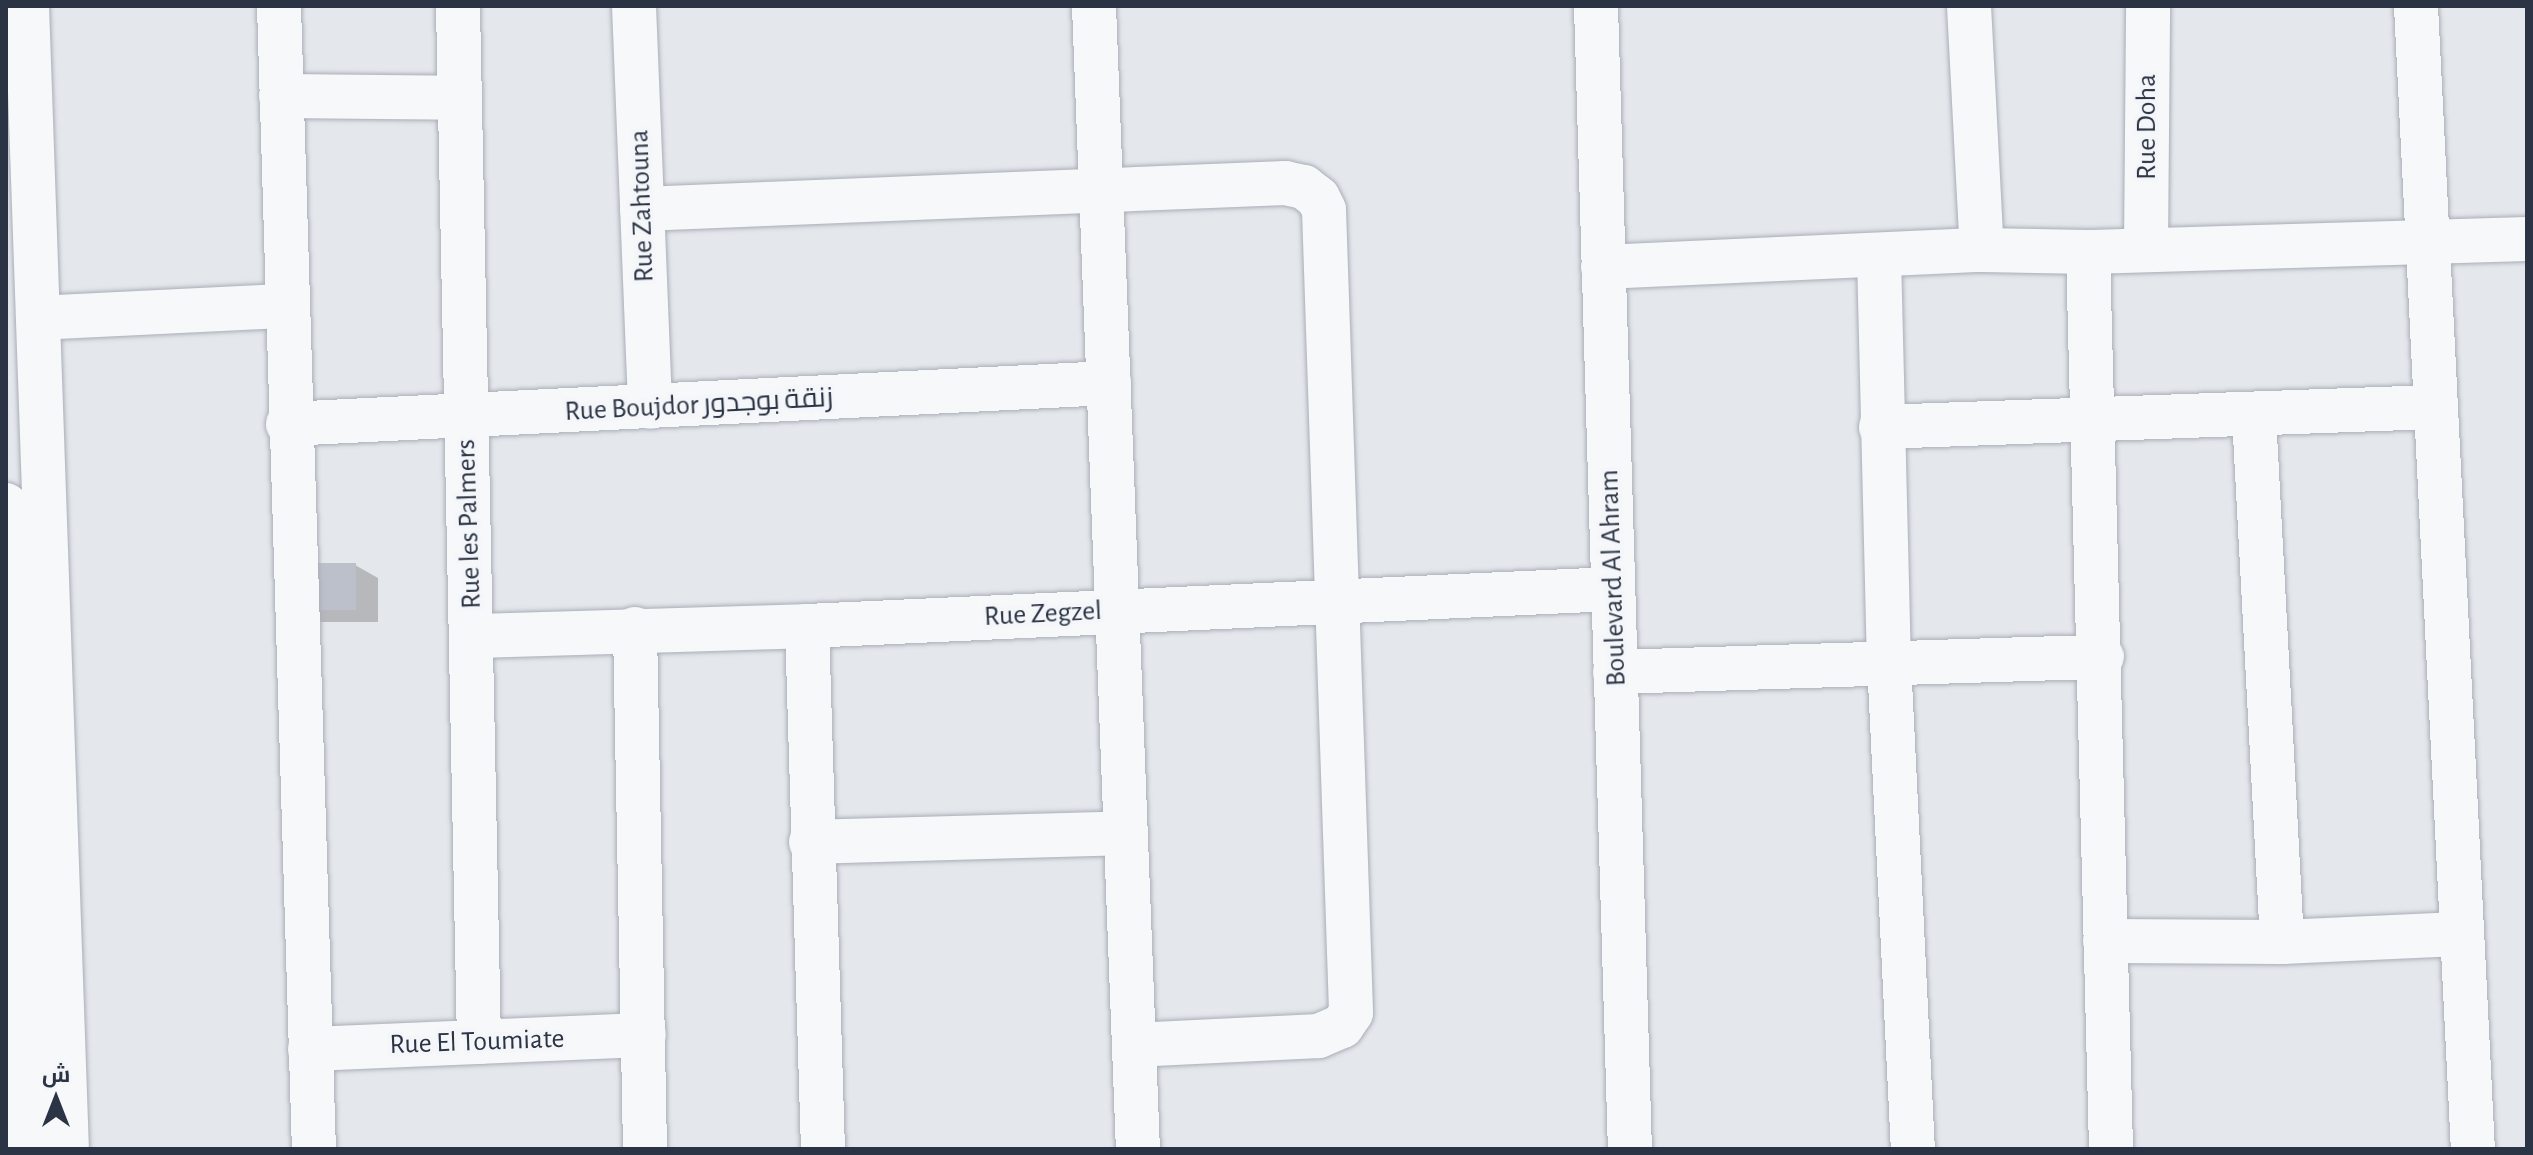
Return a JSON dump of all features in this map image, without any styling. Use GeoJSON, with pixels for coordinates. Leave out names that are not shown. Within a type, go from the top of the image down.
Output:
{"type":"FeatureCollection","features":[{"type":"Feature","properties":{"kind":"street"},"geometry":{"type":"LineString","coordinates":[[27,6],[67,1149]]}},
{"type":"Feature","properties":{"kind":"street"},"geometry":{"type":"LineString","coordinates":[[279,6],[288,424],[314,1149]]}},
{"type":"Feature","properties":{"kind":"street","name":"Rue les Palmers"},"geometry":{"type":"LineString","coordinates":[[458,6],[465,419],[474,636],[479,1042]]}},
{"type":"Feature","properties":{"kind":"street","name":"Rue Zahtouna"},"geometry":{"type":"LineString","coordinates":[[634,6],[650,407]]}},
{"type":"Feature","properties":{"kind":"street"},"geometry":{"type":"LineString","coordinates":[[1094,6],[1138,1149]]}},
{"type":"Feature","properties":{"kind":"street","name":"Boulevard Al Ahram"},"geometry":{"type":"LineString","coordinates":[[1596,6],[1630,1149]]}},
{"type":"Feature","properties":{"kind":"street"},"geometry":{"type":"LineString","coordinates":[[1969,6],[1982,250]]}},
{"type":"Feature","properties":{"kind":"street","name":"Rue Doha"},"geometry":{"type":"LineString","coordinates":[[2146,248],[2148,6]]}},
{"type":"Feature","properties":{"kind":"street"},"geometry":{"type":"LineString","coordinates":[[2416,6],[2459,934],[2473,1149]]}},
{"type":"Feature","properties":{"kind":"street"},"geometry":{"type":"LineString","coordinates":[[281,96],[458,98]]}},
{"type":"Feature","properties":{"kind":"street"},"geometry":{"type":"LineString","coordinates":[[642,209],[1099,194],[1285,183],[1304,187],[1318,198],[1324,210],[1351,1013],[1342,1026],[1318,1036],[1134,1045]]}},
{"type":"Feature","properties":{"kind":"street"},"geometry":{"type":"LineString","coordinates":[[1603,267],[1982,250],[2088,252],[2527,239]]}},
{"type":"Feature","properties":{"kind":"street"},"geometry":{"type":"LineString","coordinates":[[2088,252],[2102,657],[2111,1149]]}},
{"type":"Feature","properties":{"kind":"street"},"geometry":{"type":"LineString","coordinates":[[1879,256],[1889,661],[1913,1149]]}},
{"type":"Feature","properties":{"kind":"street"},"geometry":{"type":"LineString","coordinates":[[38,318],[286,306]]}},
{"type":"Feature","properties":{"kind":"street","name":"Rue Boujdor زنقة بوجدور"},"geometry":{"type":"LineString","coordinates":[[288,424],[465,419],[1109,383]]}},
{"type":"Feature","properties":{"kind":"street"},"geometry":{"type":"LineString","coordinates":[[1881,427],[2092,423],[2434,407]]}},
{"type":"Feature","properties":{"kind":"street"},"geometry":{"type":"LineString","coordinates":[[2254,416],[2282,942]]}},
{"type":"Feature","properties":{"kind":"street"},"geometry":{"type":"LineString","coordinates":[[6,505],[15,1036],[28,1149]]}},
{"type":"Feature","properties":{"kind":"street","name":"Rue Zegzel"},"geometry":{"type":"LineString","coordinates":[[474,636],[807,626],[1613,589]]}},
{"type":"Feature","properties":{"kind":"street"},"geometry":{"type":"LineString","coordinates":[[807,626],[811,842],[823,1149]]}},
{"type":"Feature","properties":{"kind":"street"},"geometry":{"type":"LineString","coordinates":[[635,629],[645,1149]]}},
{"type":"Feature","properties":{"kind":"street"},"geometry":{"type":"LineString","coordinates":[[1615,672],[1889,661],[2102,657]]}},
{"type":"Feature","properties":{"kind":"street"},"geometry":{"type":"LineString","coordinates":[[811,842],[1125,833]]}},
{"type":"Feature","properties":{"kind":"street"},"geometry":{"type":"LineString","coordinates":[[2105,941],[2282,942],[2459,934]]}},
{"type":"Feature","properties":{"kind":"street","name":"Rue El Toumiate"},"geometry":{"type":"LineString","coordinates":[[310,1049],[644,1035]]}},
{"type":"Feature","properties":{"kind":"building"},"geometry":{"type":"Polygon","coordinates":[[[296,563],[356,563],[356,610],[296,610],[296,563]]]}}]}
